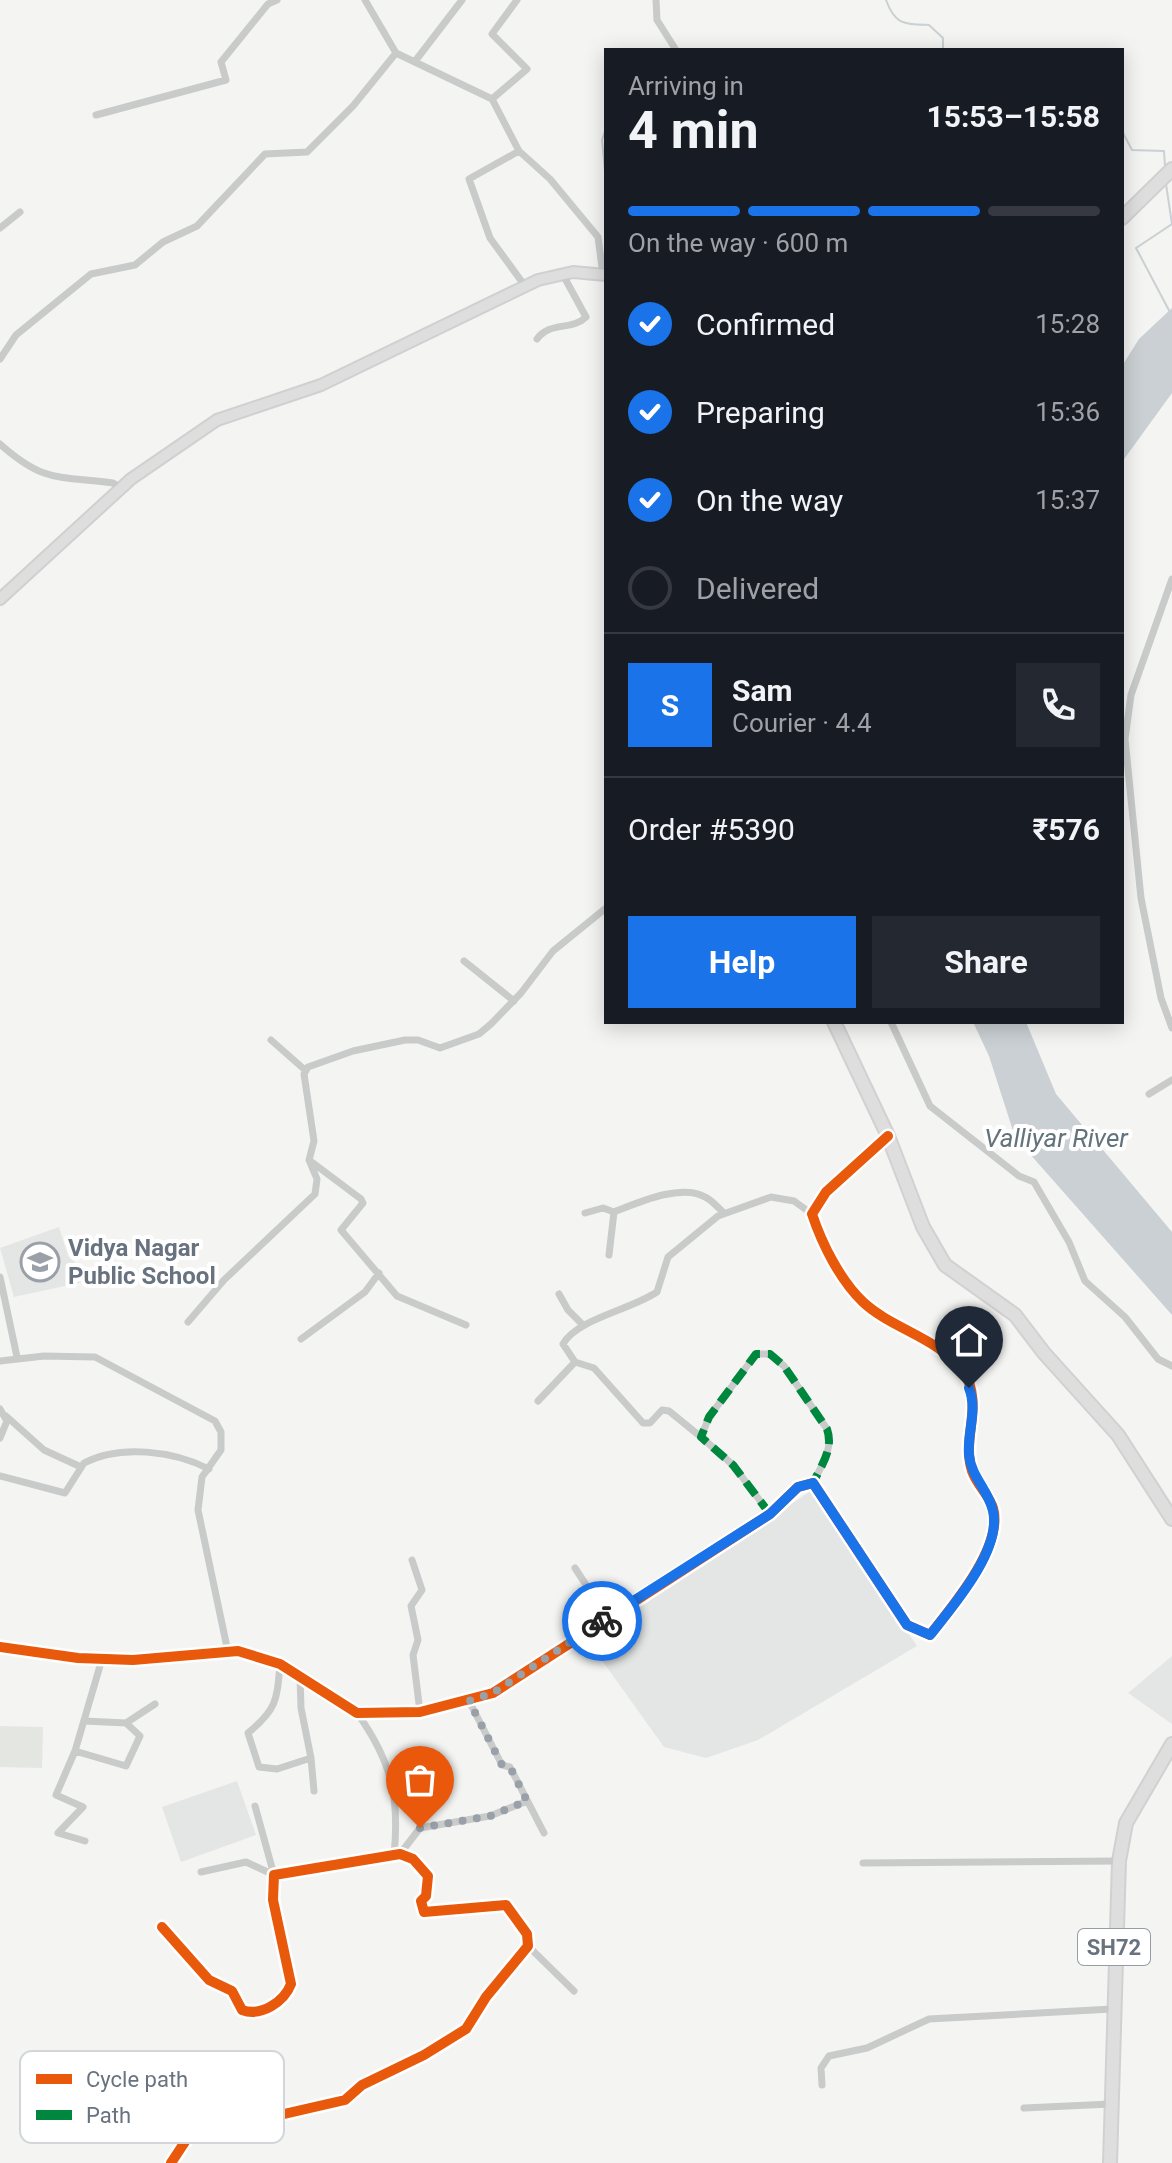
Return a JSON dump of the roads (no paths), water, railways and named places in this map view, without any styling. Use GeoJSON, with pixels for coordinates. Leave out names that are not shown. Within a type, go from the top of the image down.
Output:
{"type":"FeatureCollection","features":[{"type":"Feature","properties":{"kind":"main road"},"geometry":{"type":"LineString","coordinates":[[1124,216],[1172,169]]}},
{"type":"Feature","properties":{"kind":"main road"},"geometry":{"type":"LineString","coordinates":[[835,1024],[888,1136],[923,1227],[945,1265],[1015,1315],[1044,1353],[1118,1435],[1172,1519]]}},
{"type":"Feature","properties":{"kind":"main road","name":"SH72"},"geometry":{"type":"LineString","coordinates":[[1110,2163],[1112,2009],[1119,1861],[1126,1823],[1172,1744]]}},
{"type":"Feature","properties":{"kind":"street"},"geometry":{"type":"LineString","coordinates":[[96,115],[226,80],[221,62],[268,4],[277,0]]}},
{"type":"Feature","properties":{"kind":"street"},"geometry":{"type":"LineString","coordinates":[[1,596],[121,488],[224,415],[321,385],[525,286],[562,273],[582,271],[604,275],[598,237],[550,179],[519,151],[492,99],[396,53],[365,0]]}},
{"type":"Feature","properties":{"kind":"street"},"geometry":{"type":"LineString","coordinates":[[416,60],[462,0]]}},
{"type":"Feature","properties":{"kind":"street"},"geometry":{"type":"LineString","coordinates":[[492,99],[527,69],[492,34],[517,0]]}},
{"type":"Feature","properties":{"kind":"street"},"geometry":{"type":"LineString","coordinates":[[656,0],[657,20],[675,48]]}},
{"type":"Feature","properties":{"kind":"street"},"geometry":{"type":"LineString","coordinates":[[0,359],[16,335],[91,274],[135,265],[163,242],[197,226],[265,154],[307,152],[353,106],[396,53]]}},
{"type":"Feature","properties":{"kind":"street"},"geometry":{"type":"LineString","coordinates":[[519,151],[469,179],[490,238],[525,286]]}},
{"type":"Feature","properties":{"kind":"street"},"geometry":{"type":"LineString","coordinates":[[0,228],[20,212]]}},
{"type":"Feature","properties":{"kind":"street"},"geometry":{"type":"LineString","coordinates":[[537,339],[550,327],[574,325],[586,317],[562,273]]}},
{"type":"Feature","properties":{"kind":"street"},"geometry":{"type":"LineString","coordinates":[[0,444],[27,469],[52,477],[113,483],[121,488]]}},
{"type":"Feature","properties":{"kind":"street"},"geometry":{"type":"LineString","coordinates":[[1172,579],[1131,695],[1125,739],[1141,898],[1161,998],[1172,1028]]}},
{"type":"Feature","properties":{"kind":"street"},"geometry":{"type":"LineString","coordinates":[[305,1070],[340,1055],[393,1042],[418,1040],[433,1048],[451,1046],[479,1034],[514,1001],[553,951],[604,910]]}},
{"type":"Feature","properties":{"kind":"street"},"geometry":{"type":"LineString","coordinates":[[464,961],[514,1001]]}},
{"type":"Feature","properties":{"kind":"street"},"geometry":{"type":"LineString","coordinates":[[892,1024],[904,1057],[930,1106],[1019,1176],[1034,1182],[1069,1242],[1085,1281],[1125,1317],[1158,1359],[1172,1366]]}},
{"type":"Feature","properties":{"kind":"street"},"geometry":{"type":"LineString","coordinates":[[188,1322],[272,1231],[300,1212],[315,1194],[317,1179],[309,1160],[314,1141],[305,1070],[271,1040]]}},
{"type":"Feature","properties":{"kind":"street"},"geometry":{"type":"LineString","coordinates":[[1149,1094],[1172,1080]]}},
{"type":"Feature","properties":{"kind":"street"},"geometry":{"type":"LineString","coordinates":[[812,1214],[826,1192],[888,1136]]}},
{"type":"Feature","properties":{"kind":"street"},"geometry":{"type":"LineString","coordinates":[[309,1160],[361,1199],[363,1203],[341,1230],[397,1296],[466,1325]]}},
{"type":"Feature","properties":{"kind":"street"},"geometry":{"type":"LineString","coordinates":[[585,1213],[603,1208],[614,1212],[680,1193],[703,1195],[724,1213]]}},
{"type":"Feature","properties":{"kind":"street"},"geometry":{"type":"LineString","coordinates":[[770,1514],[733,1465],[701,1437],[669,1411],[662,1410],[650,1423],[643,1423],[619,1400],[603,1376],[594,1368],[575,1362],[563,1344],[570,1333],[583,1325],[623,1311],[657,1292],[668,1257],[724,1213],[771,1197],[794,1201],[812,1214],[821,1242],[863,1302],[943,1352],[963,1372],[975,1404],[969,1452],[973,1473],[993,1507],[995,1522],[975,1578],[930,1635],[907,1625],[813,1483]]}},
{"type":"Feature","properties":{"kind":"street"},"geometry":{"type":"LineString","coordinates":[[609,1255],[614,1212]]}},
{"type":"Feature","properties":{"kind":"street"},"geometry":{"type":"LineString","coordinates":[[301,1339],[365,1292],[379,1273]]}},
{"type":"Feature","properties":{"kind":"street"},"geometry":{"type":"LineString","coordinates":[[0,1277],[17,1357]]}},
{"type":"Feature","properties":{"kind":"street"},"geometry":{"type":"LineString","coordinates":[[559,1294],[568,1310],[583,1325]]}},
{"type":"Feature","properties":{"kind":"street"},"geometry":{"type":"LineString","coordinates":[[701,1437],[709,1417],[751,1360],[756,1354],[770,1354],[784,1366],[818,1413],[831,1440],[813,1483]]}},
{"type":"Feature","properties":{"kind":"street"},"geometry":{"type":"LineString","coordinates":[[0,1361],[17,1357],[95,1357],[215,1421],[222,1438],[218,1457],[198,1487],[198,1510],[228,1652]]}},
{"type":"Feature","properties":{"kind":"street"},"geometry":{"type":"LineString","coordinates":[[538,1401],[575,1362]]}},
{"type":"Feature","properties":{"kind":"street"},"geometry":{"type":"LineString","coordinates":[[0,1409],[44,1450],[81,1467]]}},
{"type":"Feature","properties":{"kind":"street"},"geometry":{"type":"LineString","coordinates":[[0,1438],[6,1416]]}},
{"type":"Feature","properties":{"kind":"street"},"geometry":{"type":"LineString","coordinates":[[0,1476],[65,1493],[71,1488],[81,1467],[90,1460],[130,1451],[190,1461],[209,1469]]}},
{"type":"Feature","properties":{"kind":"street"},"geometry":{"type":"LineString","coordinates":[[357,1713],[420,1712],[493,1693],[770,1514],[798,1487],[813,1483]]}},
{"type":"Feature","properties":{"kind":"street"},"geometry":{"type":"LineString","coordinates":[[412,1560],[422,1590],[411,1606],[418,1640],[413,1655],[420,1712]]}},
{"type":"Feature","properties":{"kind":"street"},"geometry":{"type":"LineString","coordinates":[[575,1568],[607,1617]]}},
{"type":"Feature","properties":{"kind":"street"},"geometry":{"type":"LineString","coordinates":[[0,1647],[102,1659],[171,1659],[228,1652],[246,1653],[300,1674],[357,1713],[379,1743],[393,1781],[397,1854]]}},
{"type":"Feature","properties":{"kind":"street"},"geometry":{"type":"LineString","coordinates":[[85,1841],[58,1833],[83,1807],[56,1795],[75,1751],[102,1659]]}},
{"type":"Feature","properties":{"kind":"street"},"geometry":{"type":"LineString","coordinates":[[280,1664],[277,1701],[267,1717],[248,1733],[259,1767],[277,1769],[311,1758]]}},
{"type":"Feature","properties":{"kind":"street"},"geometry":{"type":"LineString","coordinates":[[300,1674],[301,1708],[314,1791]]}},
{"type":"Feature","properties":{"kind":"street"},"geometry":{"type":"LineString","coordinates":[[469,1701],[502,1765],[510,1767],[544,1833]]}},
{"type":"Feature","properties":{"kind":"street"},"geometry":{"type":"LineString","coordinates":[[84,1721],[126,1723],[155,1704]]}},
{"type":"Feature","properties":{"kind":"street"},"geometry":{"type":"LineString","coordinates":[[75,1751],[126,1766],[140,1736],[126,1723]]}},
{"type":"Feature","properties":{"kind":"street"},"geometry":{"type":"LineString","coordinates":[[397,1854],[420,1828],[490,1816],[527,1801]]}},
{"type":"Feature","properties":{"kind":"street"},"geometry":{"type":"LineString","coordinates":[[162,1927],[209,1980],[232,1991],[242,2010],[256,2013],[279,2001],[291,1984],[273,1900],[274,1875],[255,1806]]}},
{"type":"Feature","properties":{"kind":"street"},"geometry":{"type":"LineString","coordinates":[[201,1872],[246,1862],[274,1875],[397,1854],[413,1859],[428,1876],[426,1896],[421,1901],[424,1912],[506,1905],[527,1934],[528,1946],[574,1991]]}},
{"type":"Feature","properties":{"kind":"street"},"geometry":{"type":"LineString","coordinates":[[863,1863],[1119,1861]]}},
{"type":"Feature","properties":{"kind":"street"},"geometry":{"type":"LineString","coordinates":[[284,2115],[345,2100],[378,2077],[424,2055],[466,2029],[486,1997],[528,1946]]}},
{"type":"Feature","properties":{"kind":"street"},"geometry":{"type":"LineString","coordinates":[[822,2085],[821,2068],[829,2056],[867,2048],[929,2019],[1112,2009]]}},
{"type":"Feature","properties":{"kind":"street"},"geometry":{"type":"LineString","coordinates":[[1024,2108],[1111,2104]]}},
{"type":"Feature","properties":{"kind":"street"},"geometry":{"type":"LineString","coordinates":[[171,2163],[184,2143]]}},
{"type":"Feature","properties":{"kind":"water"},"geometry":{"type":"Polygon","coordinates":[[[1172,308],[1172,393],[1124,459],[1124,363],[1139,339],[1172,308]]]}},
{"type":"Feature","properties":{"kind":"water","name":"Valliyar River"},"geometry":{"type":"Polygon","coordinates":[[[974,1024],[1027,1024],[1056,1094],[1172,1232],[1172,1315],[1015,1137],[989,1056],[974,1024]]]}},
{"type":"Feature","properties":{"kind":"waterway"},"geometry":{"type":"LineString","coordinates":[[886,0],[893,14],[902,22],[929,25],[943,38],[943,48]]}},
{"type":"Feature","properties":{"kind":"waterway"},"geometry":{"type":"LineString","coordinates":[[604,134],[604,160]]}},
{"type":"Feature","properties":{"kind":"waterway"},"geometry":{"type":"LineString","coordinates":[[1124,135],[1132,150],[1164,151],[1165,166]]}},
{"type":"Feature","properties":{"kind":"waterway"},"geometry":{"type":"LineString","coordinates":[[1166,184],[1172,224],[1136,248],[1172,316]]}},
{"type":"Feature","properties":{"kind":"place","name":"Vidya Nagar Public School"},"geometry":{"type":"Point","coordinates":[40,1262]}}]}
